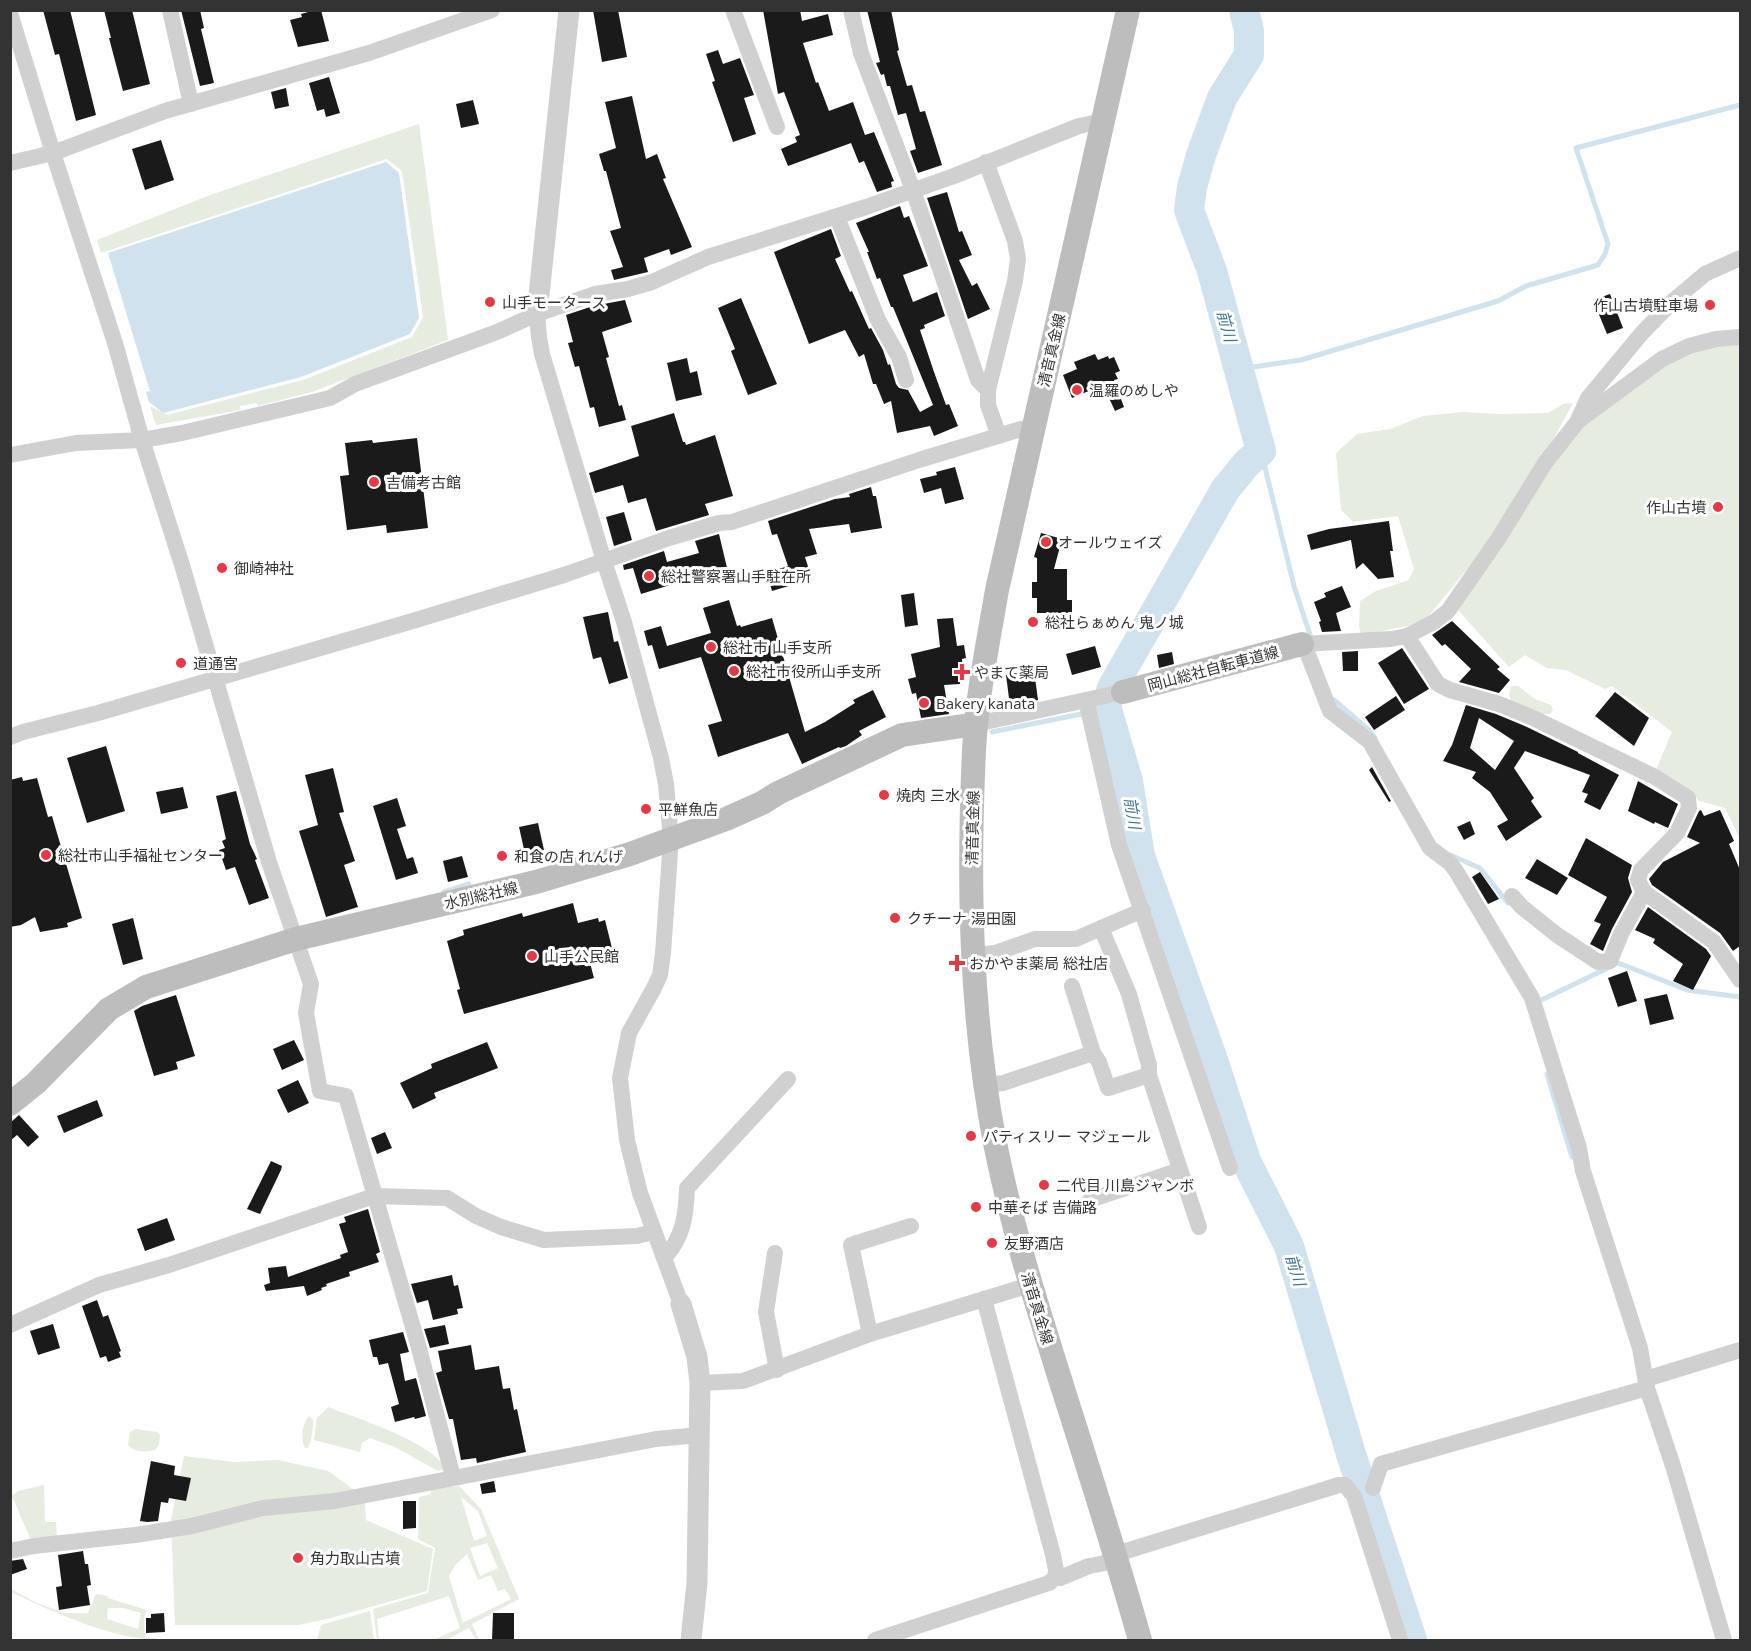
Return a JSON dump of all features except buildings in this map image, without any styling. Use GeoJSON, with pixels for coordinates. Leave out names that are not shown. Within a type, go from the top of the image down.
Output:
{"type":"FeatureCollection","features":[{"type":"Feature","properties":{"kind":"main road","name":"清音真金線"},"geometry":{"type":"LineString","coordinates":[[1128,10],[998,590],[976,724],[972,833],[976,1001],[986,1085],[1004,1185],[1030,1284],[1116,1556],[1140,1641]]}},
{"type":"Feature","properties":{"kind":"main road","name":"岡山総社自転車道線"},"geometry":{"type":"LineString","coordinates":[[1114,694],[1310,644]]}},
{"type":"Feature","properties":{"kind":"main road","name":"水別総社線"},"geometry":{"type":"LineString","coordinates":[[10,1104],[36,1083],[109,1009],[146,987],[296,939],[536,882],[630,854],[762,803],[778,793],[902,735],[949,726],[976,724]]}},
{"type":"Feature","properties":{"kind":"street"},"geometry":{"type":"LineString","coordinates":[[170,10],[191,104]]}},
{"type":"Feature","properties":{"kind":"street"},"geometry":{"type":"LineString","coordinates":[[10,163],[53,153],[165,111],[369,53],[492,10]]}},
{"type":"Feature","properties":{"kind":"street"},"geometry":{"type":"LineString","coordinates":[[569,10],[537,314],[542,354],[624,622],[661,758],[670,814],[671,840],[660,975],[629,1033],[620,1078],[627,1140],[640,1193],[653,1232],[665,1257],[697,1357],[700,1383],[697,1584],[691,1641]]}},
{"type":"Feature","properties":{"kind":"street"},"geometry":{"type":"LineString","coordinates":[[733,10],[777,127]]}},
{"type":"Feature","properties":{"kind":"street"},"geometry":{"type":"LineString","coordinates":[[851,10],[861,53],[913,190],[978,380],[988,390]]}},
{"type":"Feature","properties":{"kind":"street"},"geometry":{"type":"LineString","coordinates":[[10,13],[115,343],[269,862],[311,984],[306,1013],[320,1091],[346,1096],[417,1341],[453,1477]]}},
{"type":"Feature","properties":{"kind":"street"},"geometry":{"type":"LineString","coordinates":[[10,455],[76,443],[142,440],[224,424],[330,398],[355,384],[497,332],[537,314],[595,294],[640,286],[708,257],[837,217],[1079,126],[1103,121]]}},
{"type":"Feature","properties":{"kind":"street"},"geometry":{"type":"LineString","coordinates":[[986,162],[1015,241],[1018,259],[1015,281],[988,390],[988,405],[999,436]]}},
{"type":"Feature","properties":{"kind":"street"},"geometry":{"type":"LineString","coordinates":[[837,217],[878,320],[899,357],[906,380]]}},
{"type":"Feature","properties":{"kind":"street"},"geometry":{"type":"LineString","coordinates":[[1724,1641],[1647,1383],[1640,1348],[1583,1171],[1579,1148],[1534,1003],[1456,871],[1450,863],[1430,848],[1370,742],[1330,711],[1307,652],[1310,644],[1407,636],[1421,630],[1448,611],[1498,539],[1545,463],[1578,421],[1588,398],[1642,333],[1673,301],[1705,274],[1740,258]]}},
{"type":"Feature","properties":{"kind":"street"},"geometry":{"type":"LineString","coordinates":[[1578,421],[1662,359],[1689,346],[1716,339],[1740,337]]}},
{"type":"Feature","properties":{"kind":"street"},"geometry":{"type":"LineString","coordinates":[[10,737],[439,614],[669,538],[719,523],[732,522],[919,460],[1034,428]]}},
{"type":"Feature","properties":{"kind":"street"},"geometry":{"type":"LineString","coordinates":[[1407,636],[1438,684],[1531,717],[1655,777],[1688,798],[1689,808],[1677,833],[1641,870],[1638,880],[1644,892],[1714,942],[1740,980]]}},
{"type":"Feature","properties":{"kind":"street"},"geometry":{"type":"LineString","coordinates":[[976,724],[1088,707],[1114,694]]}},
{"type":"Feature","properties":{"kind":"street"},"geometry":{"type":"LineString","coordinates":[[1088,707],[1119,844],[1230,1168]]}},
{"type":"Feature","properties":{"kind":"street"},"geometry":{"type":"LineString","coordinates":[[1512,896],[1557,935],[1598,962],[1610,961],[1620,934],[1644,892]]}},
{"type":"Feature","properties":{"kind":"street"},"geometry":{"type":"LineString","coordinates":[[974,954],[995,953],[1035,939],[1076,939],[1143,910]]}},
{"type":"Feature","properties":{"kind":"street"},"geometry":{"type":"LineString","coordinates":[[1101,928],[1130,994],[1149,1065],[1149,1075],[1199,1227]]}},
{"type":"Feature","properties":{"kind":"street"},"geometry":{"type":"LineString","coordinates":[[1072,986],[1093,1053],[1099,1062],[1108,1088],[1149,1075]]}},
{"type":"Feature","properties":{"kind":"street"},"geometry":{"type":"LineString","coordinates":[[986,1085],[1003,1083],[1093,1053]]}},
{"type":"Feature","properties":{"kind":"street"},"geometry":{"type":"LineString","coordinates":[[665,1257],[686,1216],[687,1188],[788,1079]]}},
{"type":"Feature","properties":{"kind":"street"},"geometry":{"type":"LineString","coordinates":[[1090,1200],[1180,1170]]}},
{"type":"Feature","properties":{"kind":"street"},"geometry":{"type":"LineString","coordinates":[[10,1325],[99,1285],[169,1265],[374,1196],[447,1198],[484,1220],[522,1234],[544,1239],[637,1236],[653,1232]]}},
{"type":"Feature","properties":{"kind":"street"},"geometry":{"type":"LineString","coordinates":[[870,1334],[851,1245],[911,1226]]}},
{"type":"Feature","properties":{"kind":"street"},"geometry":{"type":"LineString","coordinates":[[775,1253],[766,1312],[777,1370]]}},
{"type":"Feature","properties":{"kind":"street"},"geometry":{"type":"LineString","coordinates":[[700,1383],[743,1381],[870,1334],[1030,1284]]}},
{"type":"Feature","properties":{"kind":"street"},"geometry":{"type":"LineString","coordinates":[[984,1299],[1053,1555],[1055,1578]]}},
{"type":"Feature","properties":{"kind":"street"},"geometry":{"type":"LineString","coordinates":[[1373,1488],[1381,1464],[1647,1383],[1740,1350]]}},
{"type":"Feature","properties":{"kind":"street"},"geometry":{"type":"LineString","coordinates":[[10,1551],[183,1527],[263,1508],[335,1501],[656,1439],[700,1436]]}},
{"type":"Feature","properties":{"kind":"street"},"geometry":{"type":"LineString","coordinates":[[875,1641],[1049,1583],[1055,1578],[1089,1566],[1105,1563],[1126,1551],[1328,1488],[1345,1485],[1354,1496],[1400,1641]]}},
{"type":"Feature","properties":{"kind":"shaded area"},"geometry":{"type":"Polygon","coordinates":[[[419,124],[448,340],[312,392],[258,406],[256,403],[240,406],[241,410],[156,425],[150,406],[167,415],[303,380],[412,337],[423,317],[402,171],[387,159],[101,253],[97,240],[210,195],[419,124]]]}},
{"type":"Feature","properties":{"kind":"shaded area"},"geometry":{"type":"Polygon","coordinates":[[[1740,341],[1740,839],[1725,808],[1699,801],[1691,791],[1656,770],[1672,732],[1612,686],[1605,689],[1566,670],[1547,668],[1525,655],[1509,667],[1458,610],[1518,514],[1575,433],[1664,364],[1688,353],[1740,341]]]}},
{"type":"Feature","properties":{"kind":"shaded area"},"geometry":{"type":"Polygon","coordinates":[[[1573,403],[1554,438],[1522,485],[1485,547],[1427,618],[1408,626],[1361,635],[1360,601],[1376,591],[1409,580],[1414,569],[1398,516],[1353,522],[1341,510],[1336,453],[1357,434],[1390,429],[1423,416],[1463,412],[1548,413],[1563,404],[1573,403]]]}},
{"type":"Feature","properties":{"kind":"shaded area"},"geometry":{"type":"Polygon","coordinates":[[[1511,686],[1518,686],[1535,699],[1551,705],[1553,710],[1550,714],[1543,714],[1511,700],[1509,695],[1511,686]]]}},
{"type":"Feature","properties":{"kind":"shaded area"},"geometry":{"type":"Polygon","coordinates":[[[328,1407],[408,1439],[436,1457],[444,1466],[442,1470],[438,1471],[397,1448],[370,1438],[362,1443],[360,1452],[314,1440],[317,1418],[328,1407]]]}},
{"type":"Feature","properties":{"kind":"shaded area"},"geometry":{"type":"Polygon","coordinates":[[[309,1416],[313,1420],[312,1431],[308,1448],[305,1448],[302,1432],[309,1416]]]}},
{"type":"Feature","properties":{"kind":"shaded area"},"geometry":{"type":"Polygon","coordinates":[[[136,1429],[157,1432],[160,1435],[159,1445],[155,1450],[141,1451],[128,1445],[130,1432],[136,1429]]]}},
{"type":"Feature","properties":{"kind":"shaded area"},"geometry":{"type":"Polygon","coordinates":[[[184,1456],[234,1462],[278,1460],[328,1471],[356,1491],[365,1503],[366,1520],[433,1549],[427,1591],[299,1625],[175,1625],[171,1520],[184,1456]]]}},
{"type":"Feature","properties":{"kind":"shaded area"},"geometry":{"type":"Polygon","coordinates":[[[44,1485],[45,1522],[56,1522],[57,1537],[30,1538],[12,1496],[18,1491],[44,1485]]]}},
{"type":"Feature","properties":{"kind":"shaded area"},"geometry":{"type":"Polygon","coordinates":[[[459,1486],[481,1509],[519,1599],[472,1624],[479,1640],[476,1640],[469,1628],[446,1640],[433,1640],[460,1628],[449,1596],[377,1619],[379,1640],[377,1640],[373,1609],[428,1593],[435,1548],[418,1539],[419,1497],[431,1494],[431,1489],[459,1486]],[[461,1497],[474,1541],[487,1536],[478,1511],[461,1497]],[[487,1543],[470,1548],[480,1576],[498,1568],[487,1543]],[[467,1554],[455,1565],[449,1576],[463,1623],[511,1599],[505,1589],[498,1591],[491,1575],[478,1580],[467,1554]]]}},
{"type":"Feature","properties":{"kind":"shaded area"},"geometry":{"type":"Polygon","coordinates":[[[11,1589],[37,1603],[64,1613],[88,1613],[96,1594],[107,1596],[147,1610],[144,1617],[145,1637],[166,1640],[126,1636],[106,1631],[66,1617],[11,1592],[11,1589]],[[108,1608],[107,1619],[138,1629],[141,1613],[123,1608],[108,1608]]]}},
{"type":"Feature","properties":{"kind":"shaded area"},"geometry":{"type":"Polygon","coordinates":[[[370,1611],[374,1640],[317,1640],[321,1625],[370,1611]]]}},
{"type":"Feature","properties":{"kind":"water"},"geometry":{"type":"Polygon","coordinates":[[[386,162],[399,173],[419,318],[410,334],[301,377],[163,413],[149,402],[146,392],[150,391],[108,253],[386,162]]]}},
{"type":"Feature","properties":{"kind":"waterway","name":"前川"},"geometry":{"type":"LineString","coordinates":[[1244,10],[1249,31],[1249,55],[1222,98],[1201,155],[1192,187],[1189,210],[1212,271],[1261,451],[1247,463],[1225,490],[1112,688],[1106,706],[1128,781],[1140,856],[1212,1057],[1246,1161],[1289,1246],[1351,1454],[1412,1640]]}},
{"type":"Feature","properties":{"kind":"waterway"},"geometry":{"type":"LineString","coordinates":[[1239,369],[1301,360],[1498,301],[1526,286],[1598,265],[1608,244],[1576,148],[1740,105]]}},
{"type":"Feature","properties":{"kind":"waterway"},"geometry":{"type":"LineString","coordinates":[[1261,451],[1294,586],[1312,641]]}},
{"type":"Feature","properties":{"kind":"waterway"},"geometry":{"type":"LineString","coordinates":[[1334,700],[1375,738]]}},
{"type":"Feature","properties":{"kind":"waterway"},"geometry":{"type":"LineString","coordinates":[[992,732],[1096,711],[1108,712]]}},
{"type":"Feature","properties":{"kind":"waterway"},"geometry":{"type":"LineString","coordinates":[[1450,855],[1480,868],[1508,903]]}},
{"type":"Feature","properties":{"kind":"waterway"},"geometry":{"type":"LineString","coordinates":[[444,892],[469,884]]}},
{"type":"Feature","properties":{"kind":"waterway"},"geometry":{"type":"LineString","coordinates":[[1613,963],[1621,964],[1687,990],[1740,997]]}},
{"type":"Feature","properties":{"kind":"waterway"},"geometry":{"type":"LineString","coordinates":[[1535,1003],[1610,967]]}},
{"type":"Feature","properties":{"kind":"waterway"},"geometry":{"type":"LineString","coordinates":[[1547,1074],[1572,1157]]}},
{"type":"Feature","properties":{"kind":"place","name":"山手モータース"},"geometry":{"type":"Point","coordinates":[490,302]}},
{"type":"Feature","properties":{"kind":"place","name":"作山古墳駐車場"},"geometry":{"type":"Point","coordinates":[1710,305]}},
{"type":"Feature","properties":{"kind":"place","name":"温羅のめしや"},"geometry":{"type":"Point","coordinates":[1077,390]}},
{"type":"Feature","properties":{"kind":"place","name":"吉備考古館"},"geometry":{"type":"Point","coordinates":[374,482]}},
{"type":"Feature","properties":{"kind":"place","name":"作山古墳"},"geometry":{"type":"Point","coordinates":[1718,507]}},
{"type":"Feature","properties":{"kind":"place","name":"オールウェイズ"},"geometry":{"type":"Point","coordinates":[1046,542]}},
{"type":"Feature","properties":{"kind":"place","name":"御崎神社"},"geometry":{"type":"Point","coordinates":[222,568]}},
{"type":"Feature","properties":{"kind":"place","name":"総社警察署山手駐在所"},"geometry":{"type":"Point","coordinates":[649,576]}},
{"type":"Feature","properties":{"kind":"place","name":"総社らぁめん 鬼ノ城"},"geometry":{"type":"Point","coordinates":[1033,622]}},
{"type":"Feature","properties":{"kind":"place","name":"総社市 山手支所"},"geometry":{"type":"Point","coordinates":[711,647]}},
{"type":"Feature","properties":{"kind":"place","name":"道通宮"},"geometry":{"type":"Point","coordinates":[181,663]}},
{"type":"Feature","properties":{"kind":"place","name":"総社市役所山手支所"},"geometry":{"type":"Point","coordinates":[734,671]}},
{"type":"Feature","properties":{"kind":"place","name":"やまて薬局"},"geometry":{"type":"Point","coordinates":[962,672]}},
{"type":"Feature","properties":{"kind":"place","name":"Bakery kanata"},"geometry":{"type":"Point","coordinates":[924,703]}},
{"type":"Feature","properties":{"kind":"place","name":"焼肉 三水"},"geometry":{"type":"Point","coordinates":[884,795]}},
{"type":"Feature","properties":{"kind":"place","name":"平鮮魚店"},"geometry":{"type":"Point","coordinates":[646,809]}},
{"type":"Feature","properties":{"kind":"place","name":"総社市山手福祉センター"},"geometry":{"type":"Point","coordinates":[46,855]}},
{"type":"Feature","properties":{"kind":"place","name":"和食の店 れんげ"},"geometry":{"type":"Point","coordinates":[502,856]}},
{"type":"Feature","properties":{"kind":"place","name":"クチーナ 湯田園"},"geometry":{"type":"Point","coordinates":[895,918]}},
{"type":"Feature","properties":{"kind":"place","name":"山手公民館"},"geometry":{"type":"Point","coordinates":[532,956]}},
{"type":"Feature","properties":{"kind":"place","name":"おかやま薬局 総社店"},"geometry":{"type":"Point","coordinates":[957,963]}},
{"type":"Feature","properties":{"kind":"place","name":"パティスリー マジェール"},"geometry":{"type":"Point","coordinates":[971,1136]}},
{"type":"Feature","properties":{"kind":"place","name":"二代目 川島ジャンボ"},"geometry":{"type":"Point","coordinates":[1044,1185]}},
{"type":"Feature","properties":{"kind":"place","name":"中華そば 吉備路"},"geometry":{"type":"Point","coordinates":[976,1207]}},
{"type":"Feature","properties":{"kind":"place","name":"友野酒店"},"geometry":{"type":"Point","coordinates":[992,1243]}},
{"type":"Feature","properties":{"kind":"place","name":"角力取山古墳"},"geometry":{"type":"Point","coordinates":[298,1558]}}]}
